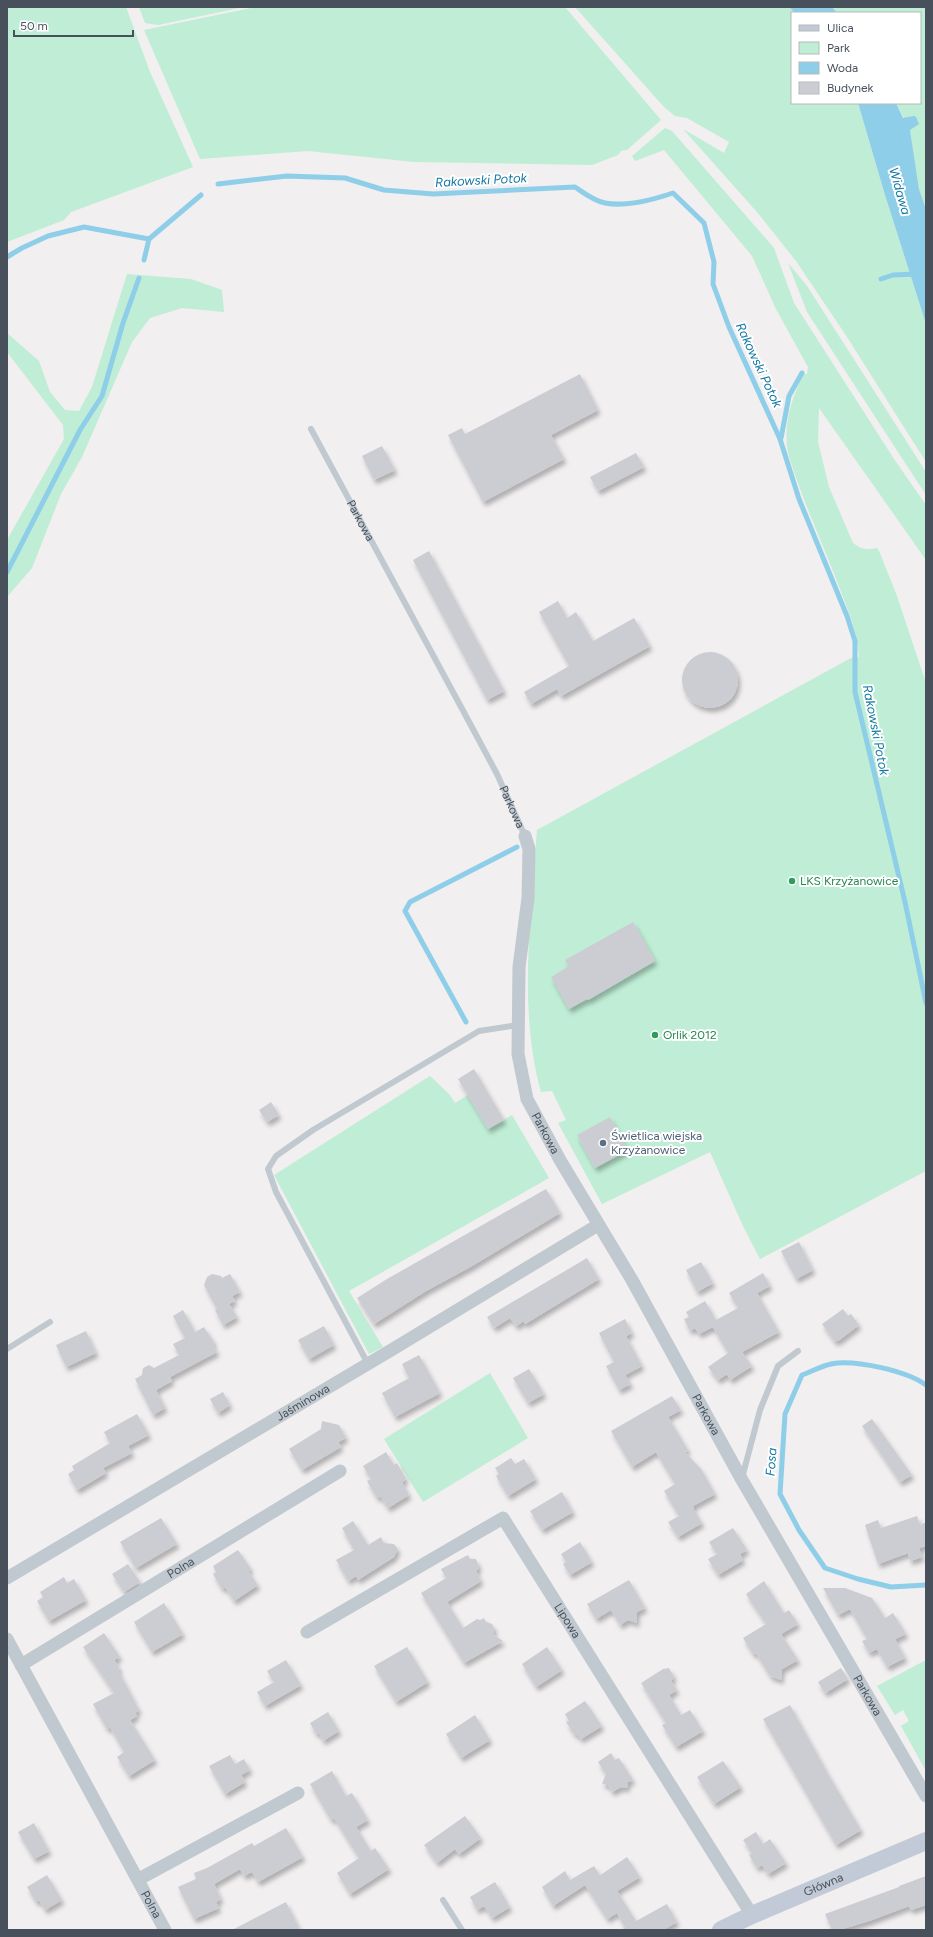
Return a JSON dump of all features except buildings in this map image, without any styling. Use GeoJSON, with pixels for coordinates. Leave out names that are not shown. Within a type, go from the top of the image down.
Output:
{"type":"FeatureCollection","features":[{"type":"Feature","properties":{"kind":"street","name":"Parkowa"},"geometry":{"type":"LineString","coordinates":[[525,836],[529,849],[528,898],[519,967],[518,1054],[527,1099],[598,1225],[632,1280],[742,1480],[926,1796]]}},
{"type":"Feature","properties":{"kind":"street","name":"Jaśminowa"},"geometry":{"type":"LineString","coordinates":[[7,1578],[368,1364],[598,1225]]}},
{"type":"Feature","properties":{"kind":"street","name":"Polna"},"geometry":{"type":"LineString","coordinates":[[21,1665],[340,1471]]}},
{"type":"Feature","properties":{"kind":"street","name":"Lipowa"},"geometry":{"type":"LineString","coordinates":[[307,1632],[503,1518],[752,1915]]}},
{"type":"Feature","properties":{"kind":"street","name":"Polna"},"geometry":{"type":"LineString","coordinates":[[7,1639],[139,1879],[165,1930]]}},
{"type":"Feature","properties":{"kind":"street","name":"Polna"},"geometry":{"type":"LineString","coordinates":[[139,1879],[298,1793]]}},
{"type":"Feature","properties":{"kind":"street","name":"Główna"},"geometry":{"type":"LineString","coordinates":[[721,1930],[752,1915],[926,1841]]}},
{"type":"Feature","properties":{"kind":"lane","name":"Parkowa"},"geometry":{"type":"LineString","coordinates":[[311,429],[477,736],[525,836]]}},
{"type":"Feature","properties":{"kind":"lane"},"geometry":{"type":"LineString","coordinates":[[368,1364],[276,1192],[268,1169],[276,1156],[313,1130],[479,1031],[518,1025]]}},
{"type":"Feature","properties":{"kind":"lane"},"geometry":{"type":"LineString","coordinates":[[7,1348],[50,1322]]}},
{"type":"Feature","properties":{"kind":"lane"},"geometry":{"type":"LineString","coordinates":[[742,1480],[760,1410],[778,1366],[798,1351]]}},
{"type":"Feature","properties":{"kind":"lane"},"geometry":{"type":"LineString","coordinates":[[443,1900],[462,1930]]}},
{"type":"Feature","properties":{"kind":"green space"},"geometry":{"type":"Polygon","coordinates":[[[7,7],[126,7],[150,72],[193,167],[71,212],[64,220],[7,242],[7,7]]]}},
{"type":"Feature","properties":{"kind":"green space"},"geometry":{"type":"Polygon","coordinates":[[[139,7],[244,7],[158,25],[145,23],[139,7]]]}},
{"type":"Feature","properties":{"kind":"green space"},"geometry":{"type":"Polygon","coordinates":[[[256,7],[565,7],[661,120],[627,150],[621,151],[618,155],[592,165],[414,162],[308,151],[200,159],[144,30],[256,7]]]}},
{"type":"Feature","properties":{"kind":"green space"},"geometry":{"type":"Polygon","coordinates":[[[575,7],[789,7],[794,12],[791,12],[791,104],[858,104],[885,195],[926,324],[926,462],[847,337],[796,261],[757,212],[683,129],[724,153],[729,142],[687,118],[675,116],[664,107],[575,7]]]}},
{"type":"Feature","properties":{"kind":"green space"},"geometry":{"type":"Polygon","coordinates":[[[832,7],[926,7],[926,209],[919,189],[910,130],[897,104],[921,104],[921,12],[836,12],[832,7]]]}},
{"type":"Feature","properties":{"kind":"green space"},"geometry":{"type":"Polygon","coordinates":[[[665,128],[672,131],[774,248],[794,303],[894,459],[926,505],[926,560],[819,408],[818,442],[829,487],[853,543],[862,548],[877,548],[879,551],[897,596],[926,683],[926,1171],[760,1259],[743,1226],[710,1152],[602,1204],[558,1123],[566,1120],[552,1091],[541,1092],[534,1060],[530,1028],[528,962],[537,830],[851,658],[859,657],[854,630],[849,614],[806,505],[788,453],[787,422],[789,412],[799,383],[804,374],[807,374],[808,367],[776,309],[752,256],[664,150],[635,161],[632,156],[665,128]]]}},
{"type":"Feature","properties":{"kind":"green space"},"geometry":{"type":"Polygon","coordinates":[[[788,263],[807,286],[926,472],[926,495],[807,312],[788,263]]]}},
{"type":"Feature","properties":{"kind":"green space"},"geometry":{"type":"Polygon","coordinates":[[[127,274],[191,279],[222,290],[224,312],[182,308],[150,318],[132,342],[82,457],[61,494],[32,568],[7,597],[7,540],[64,439],[63,425],[7,352],[7,333],[39,361],[50,392],[65,410],[79,411],[92,387],[127,274]]]}},
{"type":"Feature","properties":{"kind":"green space"},"geometry":{"type":"Polygon","coordinates":[[[430,1076],[450,1095],[455,1103],[468,1095],[488,1129],[512,1115],[549,1178],[349,1291],[383,1347],[369,1354],[274,1175],[430,1076]]]}},
{"type":"Feature","properties":{"kind":"green space"},"geometry":{"type":"Polygon","coordinates":[[[490,1373],[528,1438],[423,1502],[384,1439],[490,1373]]]}},
{"type":"Feature","properties":{"kind":"green space"},"geometry":{"type":"Polygon","coordinates":[[[926,1660],[926,1771],[901,1726],[909,1721],[903,1710],[895,1715],[877,1686],[926,1660]]]}},
{"type":"Feature","properties":{"kind":"water"},"geometry":{"type":"Polygon","coordinates":[[[789,7],[832,7],[836,12],[794,12],[789,7]]]}},
{"type":"Feature","properties":{"kind":"water","name":"Widawa"},"geometry":{"type":"Polygon","coordinates":[[[858,104],[896,104],[903,118],[914,116],[919,124],[910,130],[919,189],[926,209],[926,324],[885,195],[858,104]]]}},
{"type":"Feature","properties":{"kind":"waterway","name":"Rakowski Potok"},"geometry":{"type":"LineString","coordinates":[[218,184],[287,176],[345,178],[384,190],[433,194],[575,187],[597,200],[613,204],[639,202],[673,193],[704,223],[714,262],[713,284],[729,327],[780,439],[799,499],[847,616],[855,641],[855,692],[905,902],[926,1003]]}},
{"type":"Feature","properties":{"kind":"waterway","name":"Rakowski Potok"},"geometry":{"type":"LineString","coordinates":[[7,257],[48,236],[84,227],[149,239],[201,195]]}},
{"type":"Feature","properties":{"kind":"waterway"},"geometry":{"type":"LineString","coordinates":[[144,260],[149,239]]}},
{"type":"Feature","properties":{"kind":"waterway"},"geometry":{"type":"LineString","coordinates":[[881,279],[893,275],[917,274]]}},
{"type":"Feature","properties":{"kind":"waterway"},"geometry":{"type":"LineString","coordinates":[[7,572],[80,430],[102,396],[123,323],[139,278]]}},
{"type":"Feature","properties":{"kind":"waterway"},"geometry":{"type":"LineString","coordinates":[[781,438],[789,396],[802,373]]}},
{"type":"Feature","properties":{"kind":"waterway"},"geometry":{"type":"LineString","coordinates":[[466,1022],[405,911],[410,902],[517,847]]}},
{"type":"Feature","properties":{"kind":"waterway","name":"Fosa"},"geometry":{"type":"LineString","coordinates":[[926,1385],[894,1371],[880,1367],[853,1363],[831,1364],[802,1375],[785,1414],[780,1494],[799,1530],[825,1568],[858,1579],[891,1587],[926,1585]]}},
{"type":"Feature","properties":{"kind":"place","name":"LKS Krzyżanowice"},"geometry":{"type":"Point","coordinates":[792,881]}},
{"type":"Feature","properties":{"kind":"place","name":"Orlik 2012"},"geometry":{"type":"Point","coordinates":[655,1035]}},
{"type":"Feature","properties":{"kind":"place","name":"Świetlica wiejska Krzyżanowice"},"geometry":{"type":"Point","coordinates":[603,1143]}}]}
